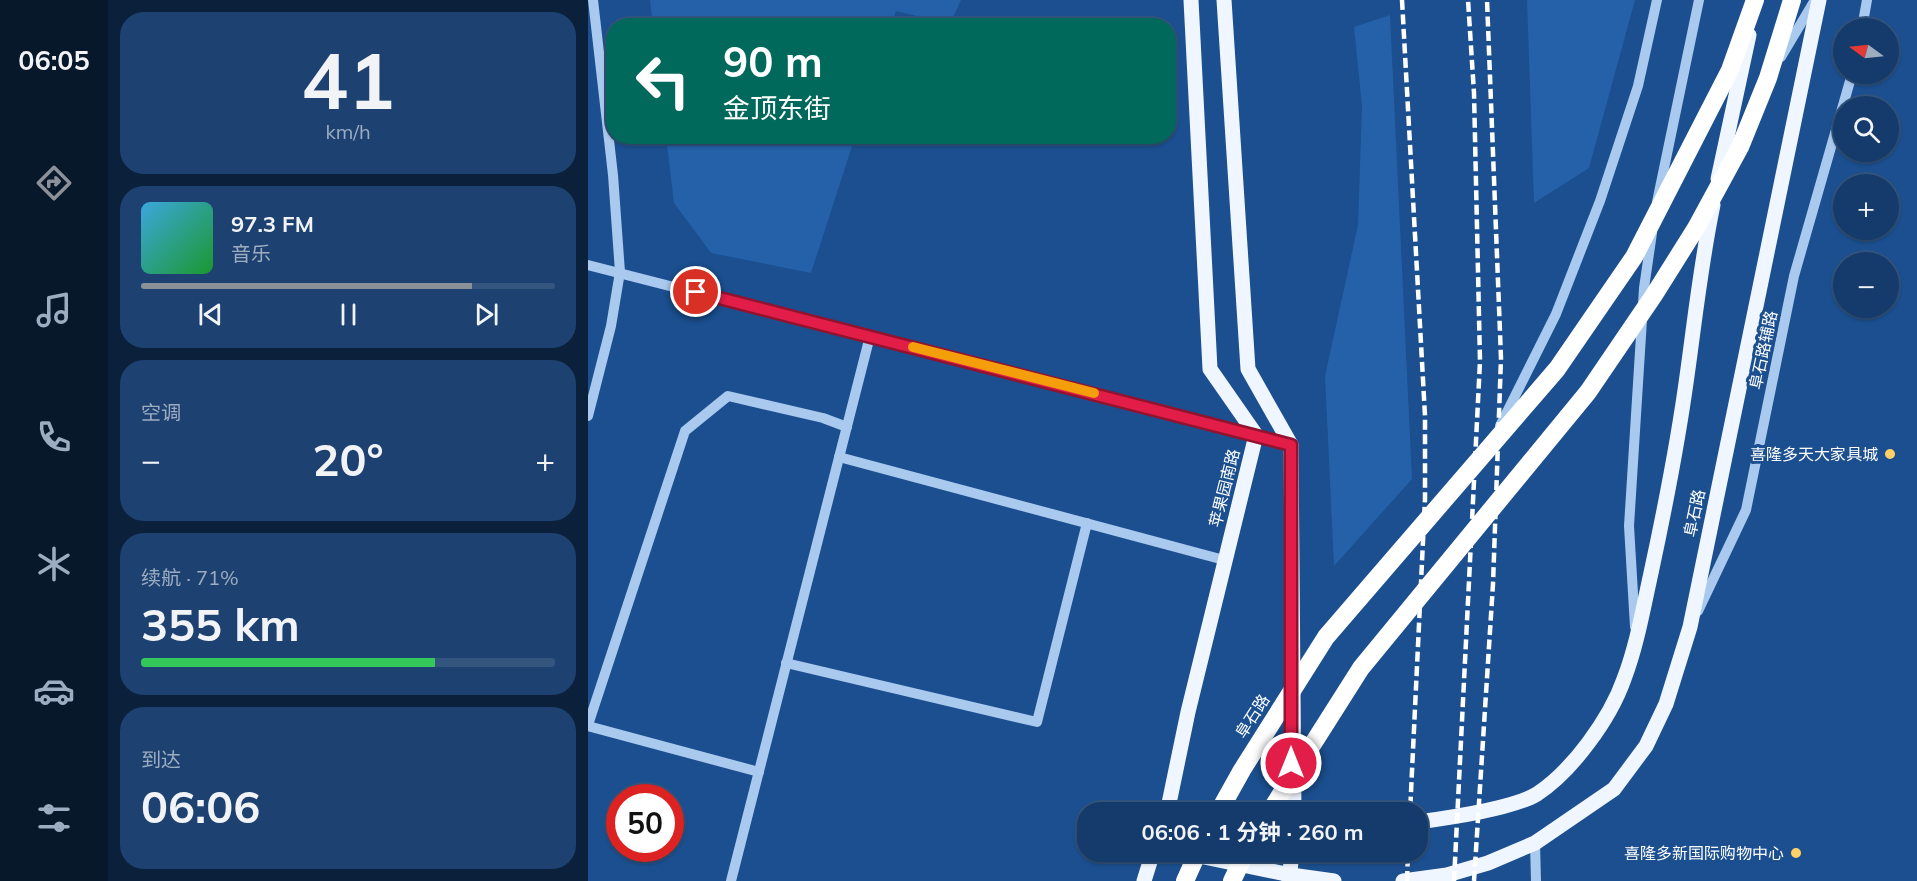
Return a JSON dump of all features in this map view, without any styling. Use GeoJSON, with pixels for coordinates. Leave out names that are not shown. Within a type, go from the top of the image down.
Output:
{"type":"FeatureCollection","features":[{"type":"Feature","properties":{"kind":"highway","name":"阜石路"},"geometry":{"type":"LineString","coordinates":[[1224,802],[1326,637],[1485,456],[1557,369],[1634,258],[1730,70],[1756,0]]}},
{"type":"Feature","properties":{"kind":"highway"},"geometry":{"type":"LineString","coordinates":[[1276,802],[1361,668],[1602,373],[1696,228],[1740,147],[1768,78],[1792,0]]}},
{"type":"Feature","properties":{"kind":"highway"},"geometry":{"type":"LineString","coordinates":[[1185,881],[1194,862]]}},
{"type":"Feature","properties":{"kind":"highway"},"geometry":{"type":"LineString","coordinates":[[1232,881],[1241,862]]}},
{"type":"Feature","properties":{"kind":"main road","name":"苹果园南路"},"geometry":{"type":"LineString","coordinates":[[1169,802],[1224,560],[1256,435],[1210,369],[1191,0]]}},
{"type":"Feature","properties":{"kind":"main road"},"geometry":{"type":"LineString","coordinates":[[1224,0],[1248,369],[1291,445],[1294,802]]}},
{"type":"Feature","properties":{"kind":"main road","name":"阜石路"},"geometry":{"type":"LineString","coordinates":[[1428,820],[1500,806],[1536,794],[1563,771],[1596,733],[1624,681],[1636,641],[1668,490],[1687,379],[1704,246],[1756,0]]}},
{"type":"Feature","properties":{"kind":"main road","name":"阜石路"},"geometry":{"type":"LineString","coordinates":[[1403,881],[1447,875],[1488,863],[1535,843],[1614,789],[1646,746],[1666,704],[1690,627],[1817,0]]}},
{"type":"Feature","properties":{"kind":"main road"},"geometry":{"type":"LineString","coordinates":[[1144,881],[1150,862]]}},
{"type":"Feature","properties":{"kind":"main road"},"geometry":{"type":"LineString","coordinates":[[1222,862],[1290,878],[1334,881]]}},
{"type":"Feature","properties":{"kind":"main road"},"geometry":{"type":"LineString","coordinates":[[1290,878],[1291,862]]}},
{"type":"Feature","properties":{"kind":"street"},"geometry":{"type":"LineString","coordinates":[[593,0],[606,114]]}},
{"type":"Feature","properties":{"kind":"street"},"geometry":{"type":"LineString","coordinates":[[1485,456],[1556,314],[1600,201],[1638,86],[1657,0]]}},
{"type":"Feature","properties":{"kind":"street","name":"阜石路"},"geometry":{"type":"LineString","coordinates":[[1636,641],[1629,526],[1644,288],[1660,182],[1699,0]]}},
{"type":"Feature","properties":{"kind":"street"},"geometry":{"type":"LineString","coordinates":[[1768,78],[1817,0]]}},
{"type":"Feature","properties":{"kind":"street"},"geometry":{"type":"LineString","coordinates":[[1864,18],[1867,0]]}},
{"type":"Feature","properties":{"kind":"street","name":"阜石路辅路"},"geometry":{"type":"LineString","coordinates":[[1690,627],[1746,510],[1794,276],[1849,84]]}},
{"type":"Feature","properties":{"kind":"street"},"geometry":{"type":"LineString","coordinates":[[588,416],[611,326],[620,272],[609,144]]}},
{"type":"Feature","properties":{"kind":"street"},"geometry":{"type":"LineString","coordinates":[[588,265],[1291,445]]}},
{"type":"Feature","properties":{"kind":"street"},"geometry":{"type":"LineString","coordinates":[[731,881],[870,336]]}},
{"type":"Feature","properties":{"kind":"street"},"geometry":{"type":"LineString","coordinates":[[759,772],[588,725],[685,431],[728,396],[823,418],[847,427]]}},
{"type":"Feature","properties":{"kind":"street"},"geometry":{"type":"LineString","coordinates":[[839,457],[1224,560]]}},
{"type":"Feature","properties":{"kind":"street"},"geometry":{"type":"LineString","coordinates":[[786,663],[1037,722],[1087,523]]}},
{"type":"Feature","properties":{"kind":"street"},"geometry":{"type":"LineString","coordinates":[[1535,843],[1536,881]]}},
{"type":"Feature","properties":{"kind":"shaded area"},"geometry":{"type":"Polygon","coordinates":[[[650,0],[961,0],[953,18],[925,18],[896,11],[894,18],[652,18],[650,0]]]}},
{"type":"Feature","properties":{"kind":"shaded area"},"geometry":{"type":"Polygon","coordinates":[[[1527,0],[1635,0],[1589,168],[1534,203],[1527,0]]]}},
{"type":"Feature","properties":{"kind":"shaded area"},"geometry":{"type":"Polygon","coordinates":[[[1390,15],[1412,479],[1334,566],[1325,376],[1358,225],[1362,106],[1354,27],[1390,15]]]}},
{"type":"Feature","properties":{"kind":"shaded area"},"geometry":{"type":"Polygon","coordinates":[[[667,144],[853,144],[811,273],[711,253],[674,203],[667,144]]]}},
{"type":"Feature","properties":{"kind":"railway"},"geometry":{"type":"LineString","coordinates":[[1402,0],[1425,416],[1425,499],[1411,802]]}},
{"type":"Feature","properties":{"kind":"railway"},"geometry":{"type":"LineString","coordinates":[[1454,881],[1480,361],[1474,93],[1468,0]]}},
{"type":"Feature","properties":{"kind":"railway"},"geometry":{"type":"LineString","coordinates":[[1474,881],[1493,584],[1501,358],[1487,0]]}},
{"type":"Feature","properties":{"kind":"railway"},"geometry":{"type":"LineString","coordinates":[[1407,881],[1408,862]]}},
{"type":"Feature","properties":{"kind":"slow traffic"},"geometry":{"type":"LineString","coordinates":[[913,347],[1094,393]]}},
{"type":"Feature","properties":{"kind":"place","name":"喜隆多天大家具城"},"geometry":{"type":"Point","coordinates":[1890,454]}},
{"type":"Feature","properties":{"kind":"place","name":"喜隆多新国际购物中心"},"geometry":{"type":"Point","coordinates":[1796,853]}},
{"type":"Feature","properties":{"kind":"route"},"geometry":{"type":"LineString","coordinates":[[696,292],[1291,445],[1291,763]]}}]}
